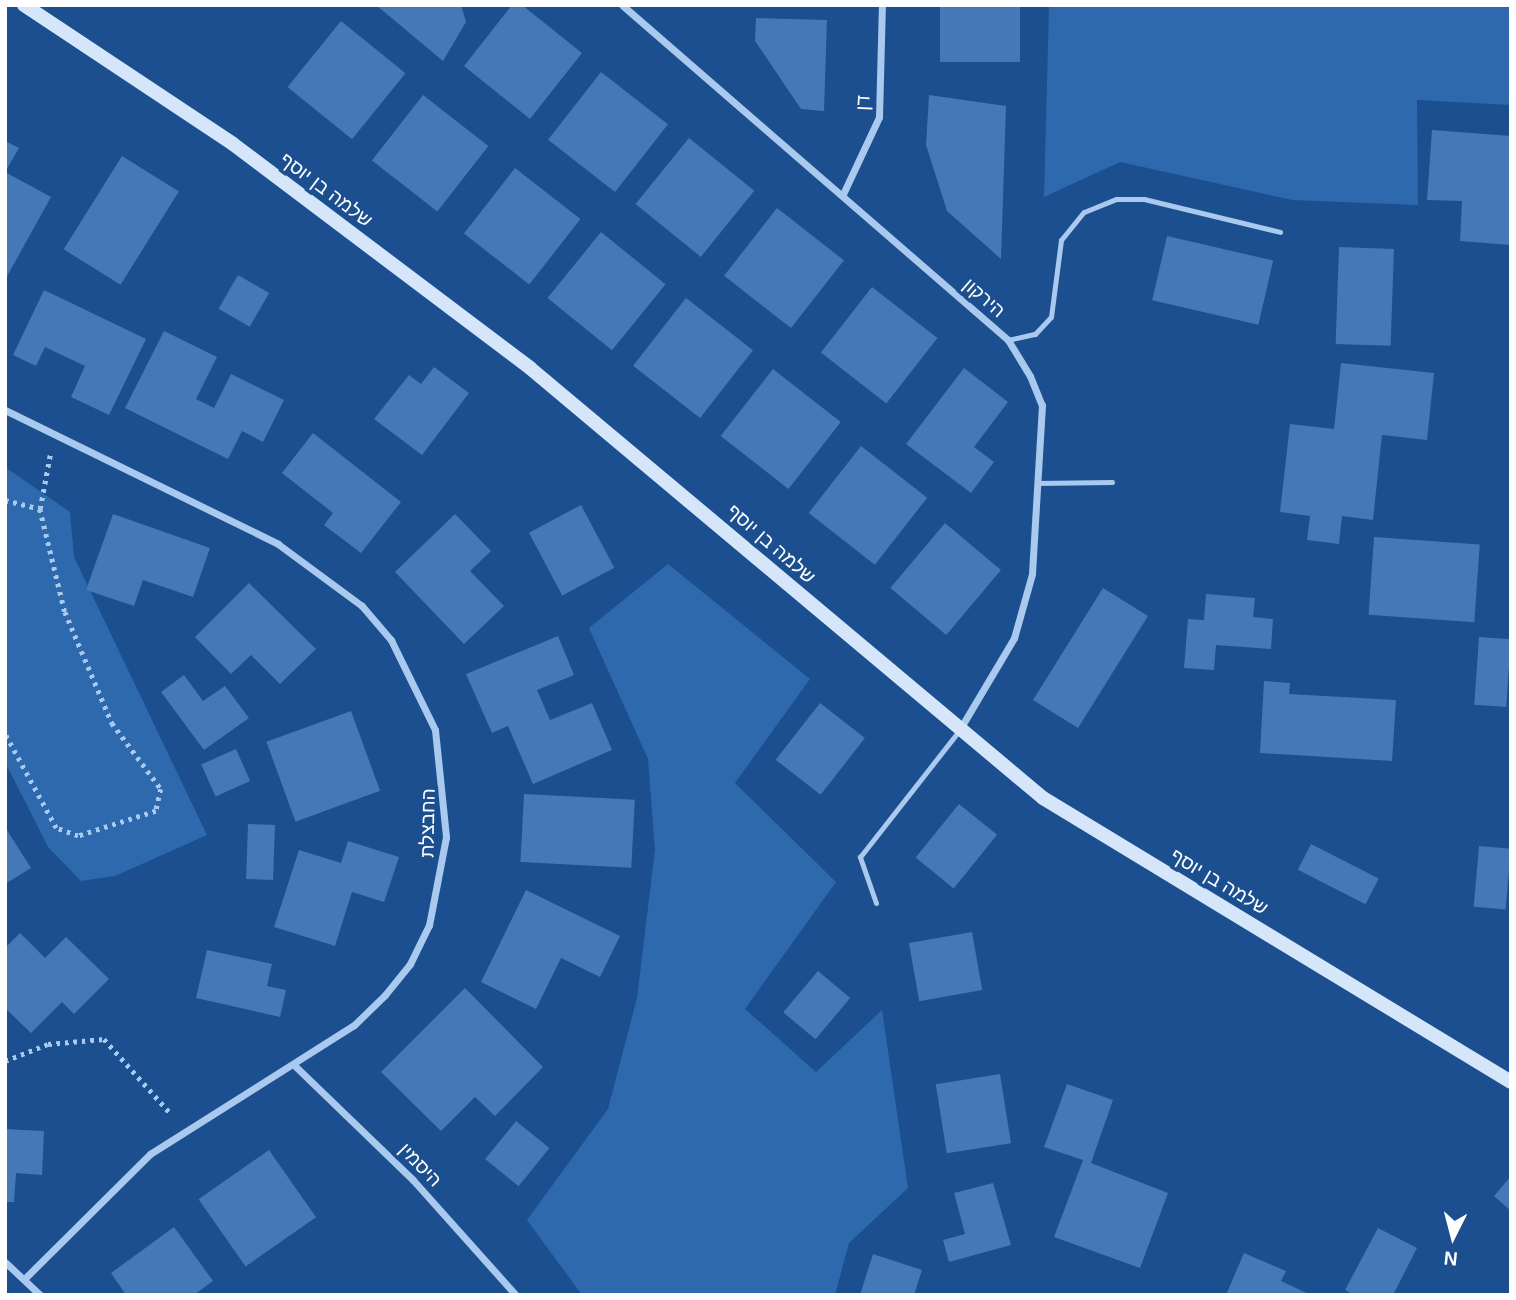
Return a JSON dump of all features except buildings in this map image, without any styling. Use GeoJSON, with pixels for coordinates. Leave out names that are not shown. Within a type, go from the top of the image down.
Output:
{"type":"FeatureCollection","features":[{"type":"Feature","properties":{"kind":"main road","name":"שלמה בן יוסף"},"geometry":{"type":"LineString","coordinates":[[24,5],[233,144],[530,368],[958,732],[1043,798],[1511,1082]]}},
{"type":"Feature","properties":{"kind":"street","name":"הירקון"},"geometry":{"type":"LineString","coordinates":[[622,5],[843,194],[1008,340],[1042,405],[1032,574],[1014,638],[958,732]]}},
{"type":"Feature","properties":{"kind":"street","name":"דן"},"geometry":{"type":"LineString","coordinates":[[843,194],[879,117],[882,5]]}},
{"type":"Feature","properties":{"kind":"street","name":"החבצלת"},"geometry":{"type":"LineString","coordinates":[[5,410],[197,499],[328,577],[391,640],[435,730],[446,837],[429,925],[410,964],[385,995],[354,1025],[150,1154],[25,1278]]}},
{"type":"Feature","properties":{"kind":"street","name":"היסמין"},"geometry":{"type":"LineString","coordinates":[[293,1065],[413,1180],[516,1295]]}},
{"type":"Feature","properties":{"kind":"street"},"geometry":{"type":"LineString","coordinates":[[5,1262],[40,1295]]}},
{"type":"Feature","properties":{"kind":"lane"},"geometry":{"type":"LineString","coordinates":[[1008,340],[1035,334],[1051,317],[1062,240],[1084,212],[1116,199],[1144,198],[1280,232]]}},
{"type":"Feature","properties":{"kind":"lane"},"geometry":{"type":"LineString","coordinates":[[1037,482],[1112,482]]}},
{"type":"Feature","properties":{"kind":"lane"},"geometry":{"type":"LineString","coordinates":[[876,903],[860,857],[958,732]]}},
{"type":"Feature","properties":{"kind":"path"},"geometry":{"type":"LineString","coordinates":[[5,734],[56,828],[78,836],[156,811],[161,789],[112,723],[65,612],[40,509],[54,433]]}},
{"type":"Feature","properties":{"kind":"path"},"geometry":{"type":"LineString","coordinates":[[5,500],[40,509]]}},
{"type":"Feature","properties":{"kind":"path"},"geometry":{"type":"LineString","coordinates":[[5,1061],[48,1044],[104,1039],[186,1130]]}},
{"type":"Feature","properties":{"kind":"shaded area"},"geometry":{"type":"Polygon","coordinates":[[[1049,5],[1511,5],[1511,105],[1417,100],[1418,205],[1292,200],[1120,162],[1044,197],[1049,5]]]}},
{"type":"Feature","properties":{"kind":"shaded area"},"geometry":{"type":"Polygon","coordinates":[[[5,467],[70,512],[74,557],[207,835],[115,876],[81,881],[48,847],[5,762],[5,467]]]}},
{"type":"Feature","properties":{"kind":"shaded area"},"geometry":{"type":"Polygon","coordinates":[[[668,564],[810,679],[735,783],[836,882],[745,1009],[816,1072],[882,1010],[908,1188],[849,1243],[835,1295],[582,1295],[527,1220],[608,1109],[637,998],[655,850],[648,759],[589,628],[668,564]]]}}]}
